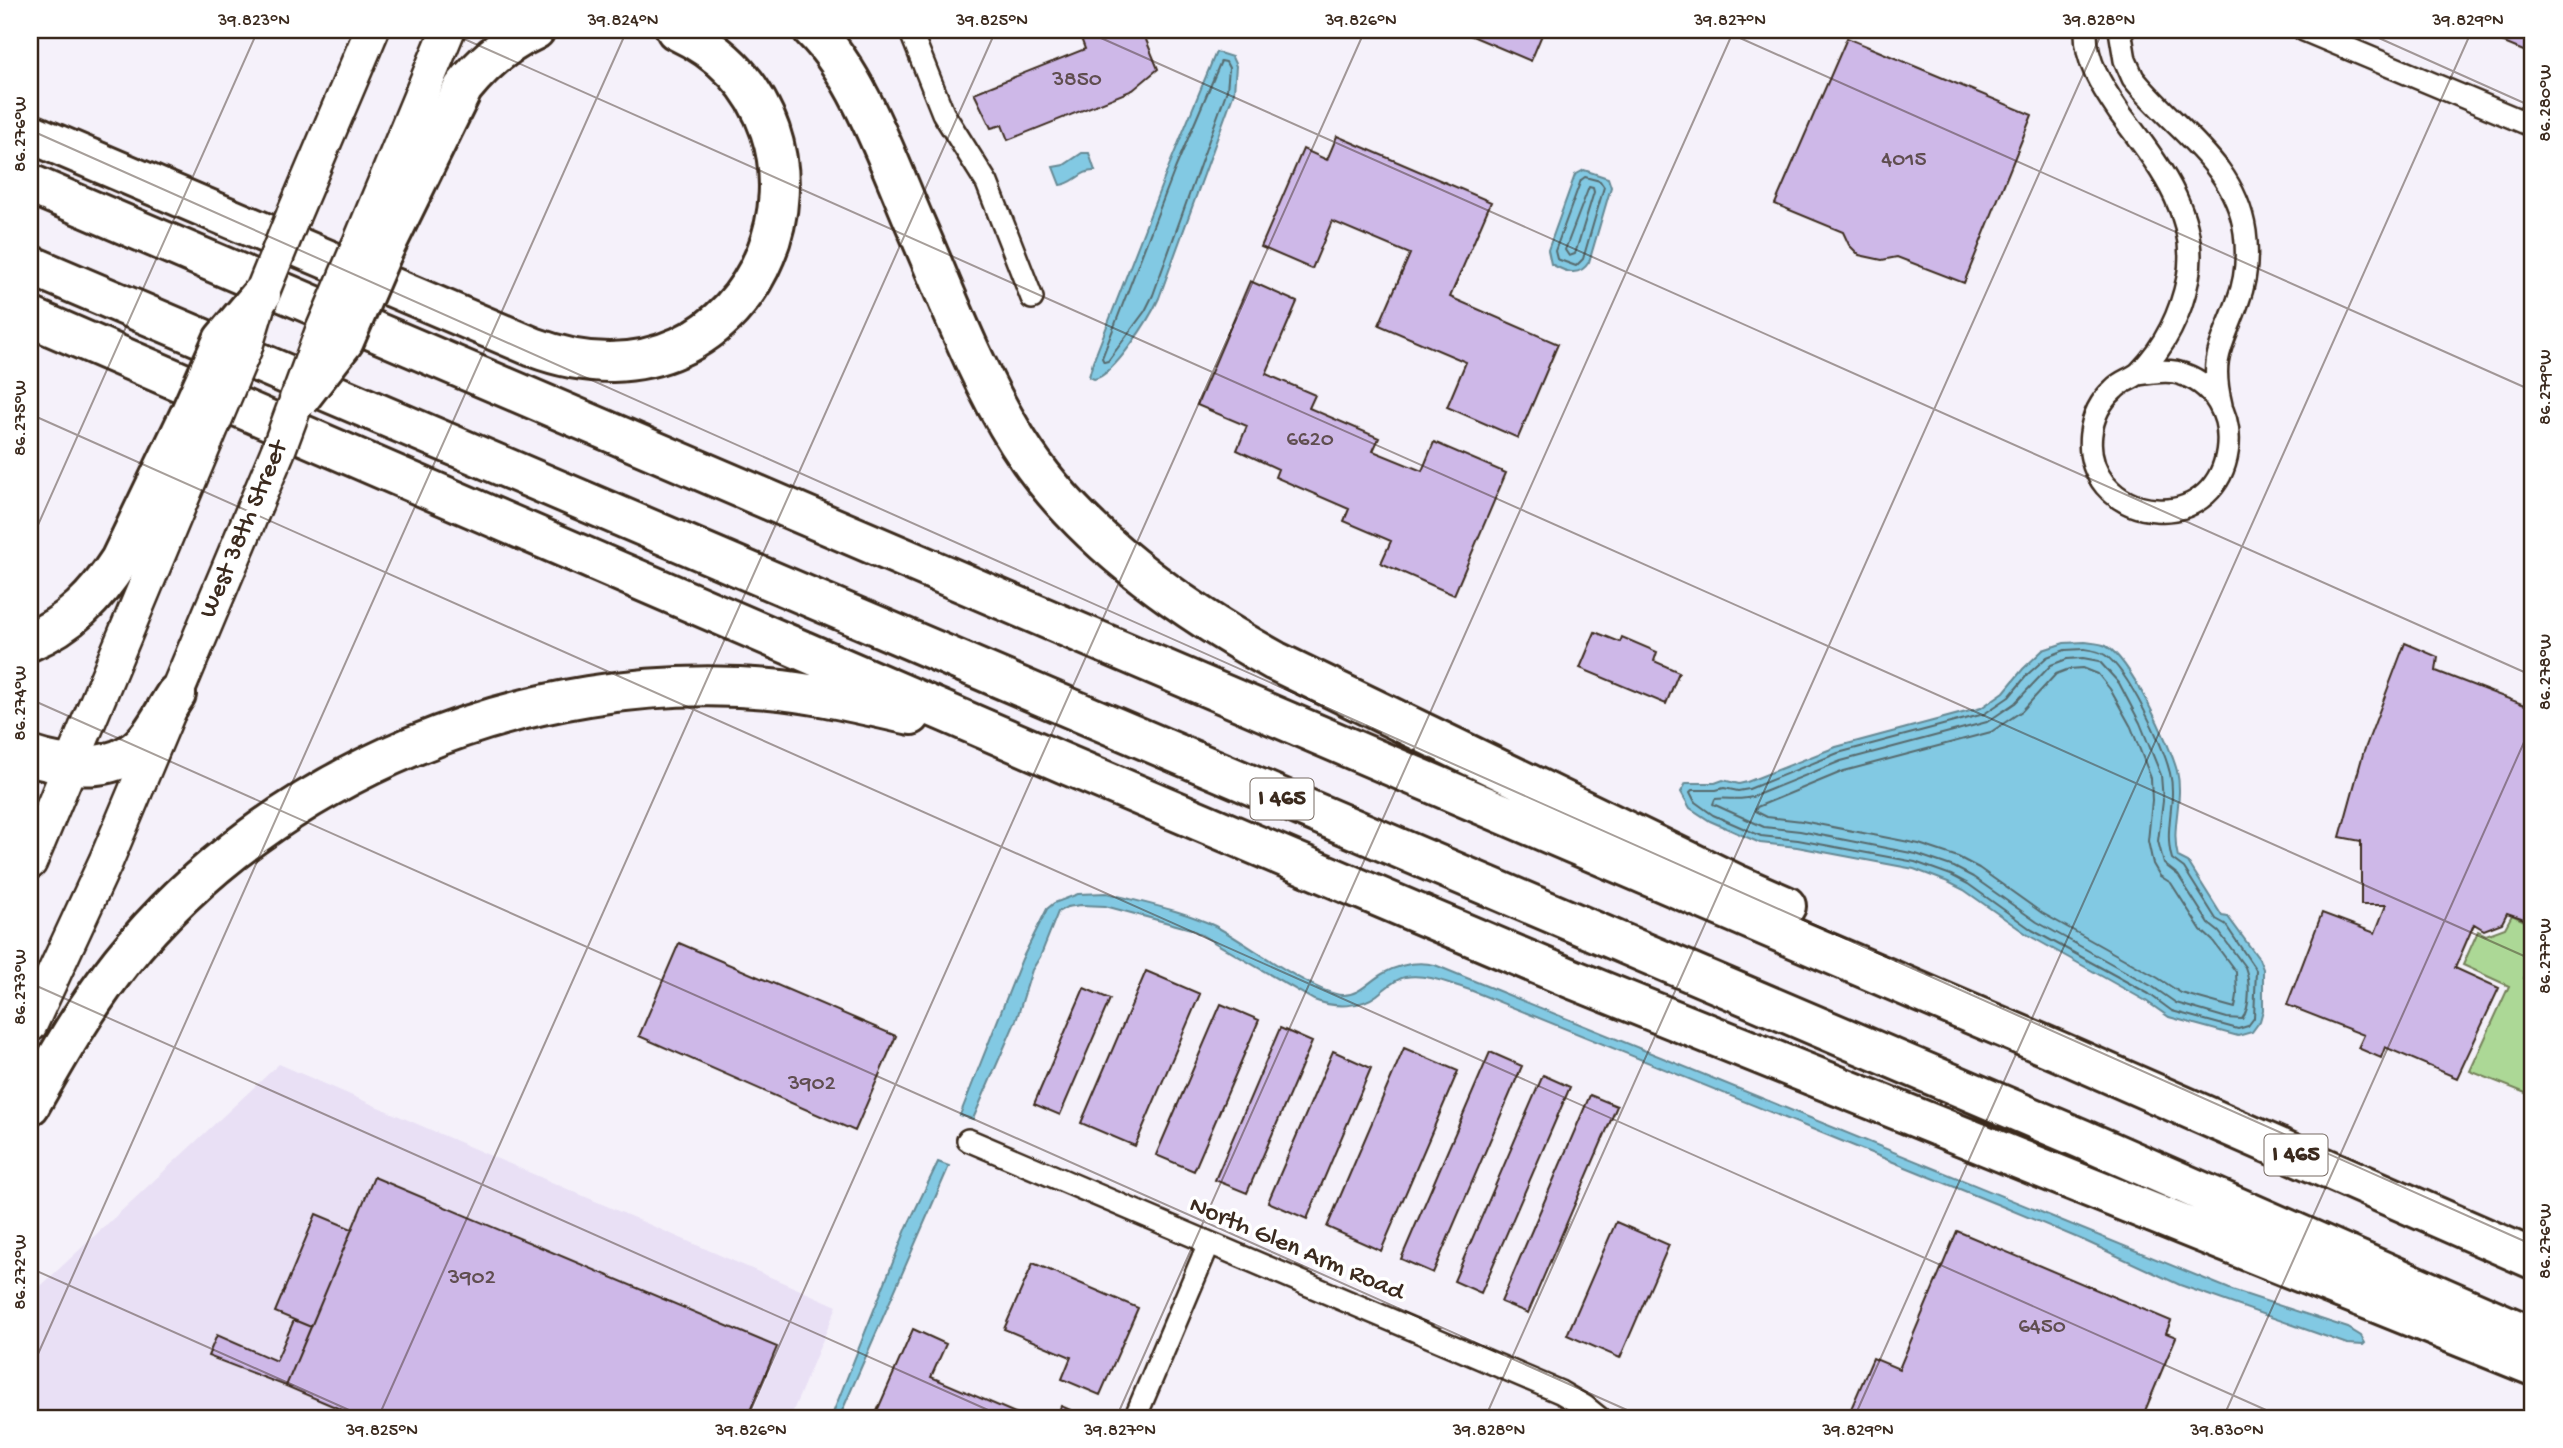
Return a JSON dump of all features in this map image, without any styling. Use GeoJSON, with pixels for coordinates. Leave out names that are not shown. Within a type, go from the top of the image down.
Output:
{"type":"FeatureCollection","features":[{"type":"Feature","properties":{"kind":"highway"},"geometry":{"type":"LineString","coordinates":[[299,399],[344,341],[370,250],[463,88],[479,69],[505,46],[535,30]]}},
{"type":"Feature","properties":{"kind":"highway"},"geometry":{"type":"LineString","coordinates":[[30,133],[533,348],[582,361],[634,361],[683,345],[726,315],[758,273],[775,225],[778,173],[771,139],[758,107],[729,66],[702,43],[676,30]]}},
{"type":"Feature","properties":{"kind":"highway"},"geometry":{"type":"LineString","coordinates":[[813,30],[833,55],[868,116],[936,268],[973,361],[1003,418],[1020,446],[1048,482],[1094,531],[1143,576],[1226,634],[1330,689],[1738,885],[1937,971],[2058,1051]]}},
{"type":"Feature","properties":{"kind":"highway","name":"I 465"},"geometry":{"type":"LineString","coordinates":[[30,184],[2058,1051],[2533,1258]]}},
{"type":"Feature","properties":{"kind":"highway","name":"I 465"},"geometry":{"type":"LineString","coordinates":[[30,265],[2082,1139],[2533,1338]]}},
{"type":"Feature","properties":{"kind":"highway"},"geometry":{"type":"LineString","coordinates":[[30,641],[81,610],[105,583],[202,419],[223,340],[261,295]]}},
{"type":"Feature","properties":{"kind":"highway"},"geometry":{"type":"LineString","coordinates":[[30,317],[1070,766],[1570,978],[2533,1366]]}},
{"type":"Feature","properties":{"kind":"highway"},"geometry":{"type":"LineString","coordinates":[[30,1105],[62,1048],[105,983],[143,936],[206,875],[276,820],[378,760],[491,717],[564,701],[628,691],[693,687],[771,689],[913,716],[1070,766]]}},
{"type":"Feature","properties":{"kind":"highway"},"geometry":{"type":"LineString","coordinates":[[30,756],[71,764],[97,765],[130,754],[145,740],[176,694]]}},
{"type":"Feature","properties":{"kind":"main road"},"geometry":{"type":"LineString","coordinates":[[261,295],[372,30]]}},
{"type":"Feature","properties":{"kind":"main road"},"geometry":{"type":"LineString","coordinates":[[370,250],[448,30]]}},
{"type":"Feature","properties":{"kind":"main road","name":"West 38th Street"},"geometry":{"type":"LineString","coordinates":[[30,1025],[106,861],[299,399]]}},
{"type":"Feature","properties":{"kind":"main road"},"geometry":{"type":"LineString","coordinates":[[30,862],[71,764],[202,419]]}},
{"type":"Feature","properties":{"kind":"street"},"geometry":{"type":"LineString","coordinates":[[910,30],[940,107],[987,183],[1032,298]]}},
{"type":"Feature","properties":{"kind":"street"},"geometry":{"type":"LineString","coordinates":[[2086,30],[2094,70],[2106,93],[2169,182],[2185,221],[2188,237],[2188,276],[2182,306],[2163,342],[2138,374]]}},
{"type":"Feature","properties":{"kind":"street"},"geometry":{"type":"LineString","coordinates":[[2120,30],[2124,60],[2133,78],[2218,166],[2232,188],[2243,219],[2247,247],[2244,282],[2239,301],[2218,349],[2217,382],[2229,433],[2223,470],[2208,491],[2193,502],[2172,509],[2149,510],[2127,503],[2113,493],[2098,473],[2092,459],[2092,422],[2105,397],[2119,384],[2138,374],[2161,371],[2187,376],[2212,394],[2222,410]]}},
{"type":"Feature","properties":{"kind":"street"},"geometry":{"type":"LineString","coordinates":[[2304,30],[2533,126]]}},
{"type":"Feature","properties":{"kind":"street","name":"North Glen Arm Road"},"geometry":{"type":"LineString","coordinates":[[968,1140],[1560,1392],[1599,1418]]}},
{"type":"Feature","properties":{"kind":"street"},"geometry":{"type":"LineString","coordinates":[[1135,1418],[1209,1243]]}},
{"type":"Feature","properties":{"kind":"shaded area"},"geometry":{"type":"Polygon","coordinates":[[[279,1064],[837,1306],[790,1418],[30,1418],[30,1296],[279,1064]]]}},
{"type":"Feature","properties":{"kind":"green space"},"geometry":{"type":"Polygon","coordinates":[[[2512,915],[2533,925],[2533,957],[2524,978],[2533,982],[2533,1096],[2470,1071],[2509,986],[2463,965],[2478,931],[2486,935],[2505,928],[2512,915]]]}},
{"type":"Feature","properties":{"kind":"water"},"geometry":{"type":"Polygon","coordinates":[[[1216,52],[1232,57],[1236,66],[1234,92],[1159,298],[1121,357],[1111,368],[1094,379],[1089,377],[1093,362],[1216,52]]]}},
{"type":"Feature","properties":{"kind":"water"},"geometry":{"type":"Polygon","coordinates":[[[1082,153],[1089,153],[1095,171],[1060,185],[1053,167],[1064,165],[1082,153]]]}},
{"type":"Feature","properties":{"kind":"water"},"geometry":{"type":"Polygon","coordinates":[[[1584,170],[1608,178],[1611,187],[1589,262],[1581,270],[1572,272],[1551,264],[1548,250],[1575,175],[1584,170]]]}},
{"type":"Feature","properties":{"kind":"water"},"geometry":{"type":"Polygon","coordinates":[[[2064,643],[2104,645],[2116,654],[2148,703],[2177,771],[2179,792],[2175,835],[2178,857],[2188,862],[2222,916],[2228,917],[2259,959],[2263,969],[2263,1010],[2260,1021],[2252,1032],[2238,1036],[2169,1017],[2146,1001],[2028,935],[1964,890],[1948,882],[1914,869],[1797,847],[1760,843],[1710,821],[1690,808],[1681,792],[1686,783],[1715,783],[1723,780],[1739,784],[1747,782],[1836,747],[1981,708],[2004,692],[2043,650],[2064,643]]]}},
{"type":"Feature","properties":{"kind":"water"},"geometry":{"type":"Polygon","coordinates":[[[1107,893],[1202,920],[1297,977],[1342,995],[1354,993],[1384,973],[1403,965],[1435,965],[2232,1290],[2348,1328],[2361,1336],[2365,1343],[2347,1344],[2180,1285],[1999,1205],[1470,990],[1413,976],[1398,980],[1363,1002],[1347,1005],[1322,1003],[1191,929],[1105,906],[1081,905],[1067,907],[1058,912],[1032,970],[1017,1018],[973,1119],[960,1115],[1022,959],[1047,909],[1054,903],[1078,894],[1107,893]]]}},
{"type":"Feature","properties":{"kind":"water"},"geometry":{"type":"Polygon","coordinates":[[[938,1162],[949,1166],[839,1418],[831,1418],[907,1227],[938,1162]]]}},
{"type":"Feature","properties":{"kind":"building"},"geometry":{"type":"Polygon","coordinates":[[[1078,30],[1142,30],[1158,69],[1133,90],[1008,140],[1002,125],[991,128],[974,93],[1085,49],[1078,30]]]}},
{"type":"Feature","properties":{"kind":"building"},"geometry":{"type":"Polygon","coordinates":[[[1458,30],[1544,30],[1531,61],[1458,30]]]}},
{"type":"Feature","properties":{"kind":"building"},"geometry":{"type":"Polygon","coordinates":[[[2473,30],[2533,30],[2533,55],[2473,30]]]}},
{"type":"Feature","properties":{"kind":"building"},"geometry":{"type":"Polygon","coordinates":[[[1847,38],[2032,115],[1964,283],[1897,257],[1882,260],[1859,255],[1849,245],[1843,232],[1775,204],[1847,38]]]}},
{"type":"Feature","properties":{"kind":"building"},"geometry":{"type":"Polygon","coordinates":[[[1337,136],[1491,202],[1450,297],[1558,344],[1518,438],[1447,407],[1466,362],[1379,325],[1410,254],[1332,221],[1312,269],[1261,247],[1303,149],[1327,160],[1337,136]]]}},
{"type":"Feature","properties":{"kind":"building"},"geometry":{"type":"Polygon","coordinates":[[[1250,281],[1297,302],[1266,374],[1315,395],[1309,408],[1379,438],[1373,451],[1422,471],[1434,442],[1506,473],[1454,595],[1381,563],[1391,541],[1344,521],[1349,509],[1275,477],[1278,469],[1237,450],[1247,426],[1197,405],[1250,281]]]}},
{"type":"Feature","properties":{"kind":"building"},"geometry":{"type":"Polygon","coordinates":[[[1595,632],[1620,642],[1622,637],[1657,652],[1654,661],[1679,672],[1666,704],[1580,668],[1595,632]]]}},
{"type":"Feature","properties":{"kind":"building"},"geometry":{"type":"Polygon","coordinates":[[[2405,643],[2438,657],[2436,671],[2527,706],[2533,686],[2533,922],[2507,913],[2502,923],[2484,930],[2474,924],[2455,968],[2499,988],[2457,1078],[2385,1047],[2381,1058],[2358,1048],[2364,1035],[2287,1005],[2322,913],[2375,933],[2386,905],[2361,905],[2361,841],[2340,837],[2363,754],[2405,643]]]}},
{"type":"Feature","properties":{"kind":"building"},"geometry":{"type":"Polygon","coordinates":[[[679,943],[896,1036],[855,1131],[639,1036],[679,943]]]}},
{"type":"Feature","properties":{"kind":"building"},"geometry":{"type":"Polygon","coordinates":[[[1146,971],[1200,994],[1135,1146],[1081,1123],[1146,971]]]}},
{"type":"Feature","properties":{"kind":"building"},"geometry":{"type":"Polygon","coordinates":[[[1084,988],[1110,999],[1060,1115],[1034,1104],[1084,988]]]}},
{"type":"Feature","properties":{"kind":"building"},"geometry":{"type":"Polygon","coordinates":[[[1221,1004],[1259,1020],[1194,1171],[1156,1155],[1221,1004]]]}},
{"type":"Feature","properties":{"kind":"building"},"geometry":{"type":"Polygon","coordinates":[[[1280,1028],[1312,1042],[1247,1193],[1215,1180],[1280,1028]]]}},
{"type":"Feature","properties":{"kind":"building"},"geometry":{"type":"Polygon","coordinates":[[[1404,1048],[1458,1071],[1381,1251],[1327,1227],[1404,1048]]]}},
{"type":"Feature","properties":{"kind":"building"},"geometry":{"type":"Polygon","coordinates":[[[1333,1051],[1371,1068],[1307,1219],[1268,1202],[1333,1051]]]}},
{"type":"Feature","properties":{"kind":"building"},"geometry":{"type":"Polygon","coordinates":[[[1490,1052],[1522,1066],[1433,1273],[1401,1259],[1490,1052]]]}},
{"type":"Feature","properties":{"kind":"building"},"geometry":{"type":"Polygon","coordinates":[[[1543,1075],[1570,1087],[1481,1293],[1454,1281],[1543,1075]]]}},
{"type":"Feature","properties":{"kind":"building"},"geometry":{"type":"Polygon","coordinates":[[[1590,1095],[1617,1106],[1528,1313],[1501,1302],[1590,1095]]]}},
{"type":"Feature","properties":{"kind":"building"},"geometry":{"type":"Polygon","coordinates":[[[374,1177],[777,1347],[747,1418],[361,1418],[286,1386],[374,1177]]]}},
{"type":"Feature","properties":{"kind":"building"},"geometry":{"type":"Polygon","coordinates":[[[316,1214],[352,1229],[311,1327],[275,1312],[316,1214]]]}},
{"type":"Feature","properties":{"kind":"building"},"geometry":{"type":"Polygon","coordinates":[[[1616,1222],[1669,1245],[1620,1358],[1567,1335],[1616,1222]]]}},
{"type":"Feature","properties":{"kind":"building"},"geometry":{"type":"Polygon","coordinates":[[[1957,1231],[2171,1321],[2166,1333],[2176,1337],[2142,1418],[1847,1418],[1873,1358],[1899,1369],[1957,1231]]]}},
{"type":"Feature","properties":{"kind":"building"},"geometry":{"type":"Polygon","coordinates":[[[1033,1263],[1138,1308],[1100,1395],[1062,1379],[1071,1357],[1004,1329],[1033,1263]]]}},
{"type":"Feature","properties":{"kind":"building"},"geometry":{"type":"Polygon","coordinates":[[[294,1320],[311,1327],[286,1386],[208,1356],[217,1335],[276,1361],[294,1320]]]}},
{"type":"Feature","properties":{"kind":"building"},"geometry":{"type":"Polygon","coordinates":[[[913,1329],[946,1344],[931,1377],[1027,1418],[874,1418],[913,1329]]]}},
{"type":"Feature","properties":{"kind":"building"},"geometry":{"type":"Polygon","coordinates":[[[1061,1406],[1089,1418],[1056,1418],[1061,1406]]]}}]}
